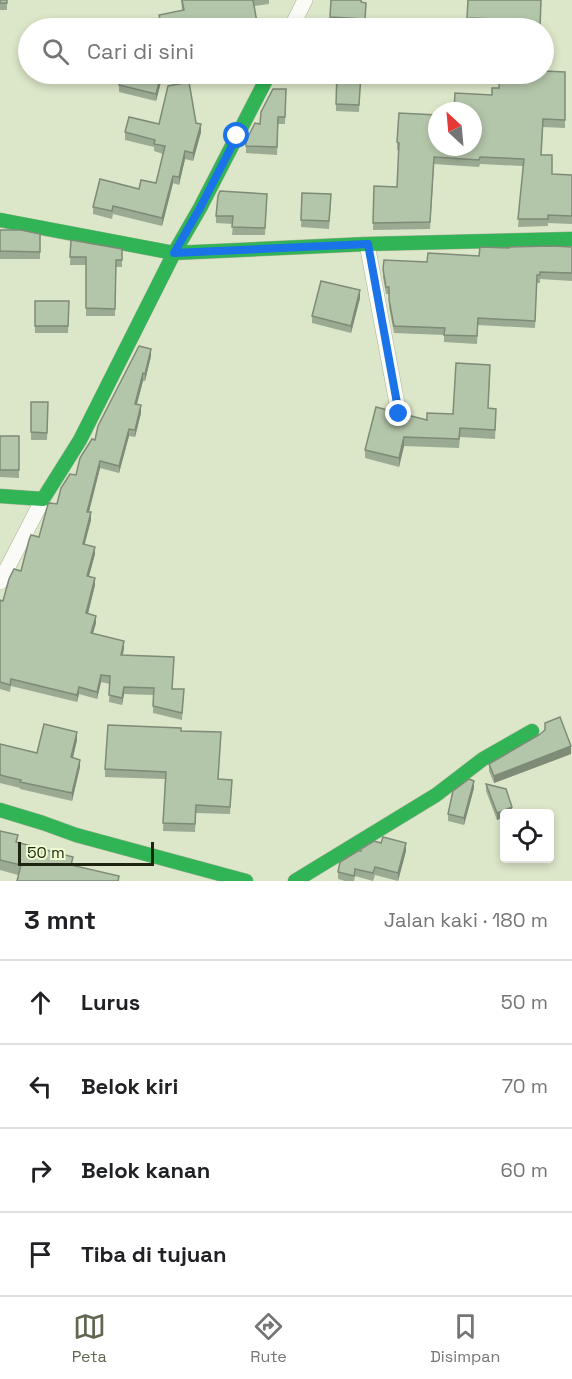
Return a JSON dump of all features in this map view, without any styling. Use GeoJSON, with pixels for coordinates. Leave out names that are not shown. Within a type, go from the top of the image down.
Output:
{"type":"FeatureCollection","features":[{"type":"Feature","properties":{"kind":"street"},"geometry":{"type":"LineString","coordinates":[[296,18],[305,0]]}},
{"type":"Feature","properties":{"kind":"street"},"geometry":{"type":"LineString","coordinates":[[0,582],[43,499],[80,440],[174,253],[200,208],[264,84]]}},
{"type":"Feature","properties":{"kind":"street"},"geometry":{"type":"LineString","coordinates":[[0,220],[174,253],[368,244],[572,239]]}},
{"type":"Feature","properties":{"kind":"street"},"geometry":{"type":"LineString","coordinates":[[368,244],[399,414]]}},
{"type":"Feature","properties":{"kind":"street"},"geometry":{"type":"LineString","coordinates":[[0,496],[43,499]]}},
{"type":"Feature","properties":{"kind":"street"},"geometry":{"type":"LineString","coordinates":[[295,881],[436,795],[483,759],[532,731]]}},
{"type":"Feature","properties":{"kind":"street"},"geometry":{"type":"LineString","coordinates":[[0,810],[76,834],[246,881]]}},
{"type":"Feature","properties":{"kind":"building"},"geometry":{"type":"Polygon","coordinates":[[[182,0],[253,0],[256,18],[160,18],[159,15],[184,10],[182,0]]]}},
{"type":"Feature","properties":{"kind":"building"},"geometry":{"type":"Polygon","coordinates":[[[331,0],[361,0],[366,3],[365,18],[330,17],[331,0]]]}},
{"type":"Feature","properties":{"kind":"building"},"geometry":{"type":"Polygon","coordinates":[[[468,0],[541,0],[540,18],[467,18],[468,0]]]}},
{"type":"Feature","properties":{"kind":"building"},"geometry":{"type":"Polygon","coordinates":[[[554,72],[565,72],[565,120],[543,119],[541,155],[552,155],[552,174],[572,175],[572,216],[548,215],[548,219],[518,219],[524,159],[480,157],[479,160],[434,157],[430,222],[373,223],[374,186],[397,187],[399,113],[428,115],[428,156],[482,156],[482,102],[454,102],[455,93],[492,95],[492,88],[499,88],[499,84],[554,84],[554,72]]]}},
{"type":"Feature","properties":{"kind":"building"},"geometry":{"type":"Polygon","coordinates":[[[119,84],[159,84],[156,94],[119,84]]]}},
{"type":"Feature","properties":{"kind":"building"},"geometry":{"type":"Polygon","coordinates":[[[189,84],[196,123],[201,124],[193,153],[185,151],[179,177],[173,176],[162,218],[113,206],[112,211],[93,207],[100,179],[139,189],[141,180],[156,183],[165,146],[154,144],[155,140],[125,132],[129,117],[159,124],[168,86],[189,84]]]}},
{"type":"Feature","properties":{"kind":"building"},"geometry":{"type":"Polygon","coordinates":[[[337,84],[360,84],[359,105],[336,104],[337,84]]]}},
{"type":"Feature","properties":{"kind":"building"},"geometry":{"type":"Polygon","coordinates":[[[273,89],[286,89],[285,117],[278,117],[277,147],[246,146],[246,141],[255,123],[260,124],[261,112],[273,89]]]}},
{"type":"Feature","properties":{"kind":"building"},"geometry":{"type":"Polygon","coordinates":[[[220,191],[267,194],[265,228],[232,227],[233,216],[216,216],[220,191]]]}},
{"type":"Feature","properties":{"kind":"building"},"geometry":{"type":"Polygon","coordinates":[[[302,193],[331,194],[329,221],[301,220],[302,193]]]}},
{"type":"Feature","properties":{"kind":"building"},"geometry":{"type":"Polygon","coordinates":[[[0,230],[21,230],[40,234],[40,252],[0,251],[0,230]]]}},
{"type":"Feature","properties":{"kind":"building"},"geometry":{"type":"Polygon","coordinates":[[[71,240],[122,249],[122,260],[116,260],[115,309],[86,308],[86,257],[70,257],[71,240]]]}},
{"type":"Feature","properties":{"kind":"building"},"geometry":{"type":"Polygon","coordinates":[[[480,247],[572,247],[572,273],[540,272],[540,275],[537,275],[535,321],[478,318],[477,336],[444,335],[445,328],[394,326],[389,287],[386,287],[383,269],[384,260],[427,262],[428,253],[479,256],[480,247]]]}},
{"type":"Feature","properties":{"kind":"building"},"geometry":{"type":"Polygon","coordinates":[[[321,281],[360,290],[351,326],[312,316],[321,281]]]}},
{"type":"Feature","properties":{"kind":"building"},"geometry":{"type":"Polygon","coordinates":[[[35,301],[69,301],[68,326],[35,326],[35,301]]]}},
{"type":"Feature","properties":{"kind":"building"},"geometry":{"type":"Polygon","coordinates":[[[139,346],[151,349],[135,404],[141,405],[135,430],[129,429],[119,466],[100,461],[87,512],[91,512],[83,544],[95,547],[87,576],[95,578],[86,613],[96,616],[91,633],[124,641],[121,655],[174,657],[172,689],[184,689],[182,713],[153,706],[154,688],[124,687],[122,698],[109,695],[110,676],[101,675],[97,692],[79,687],[77,695],[11,679],[10,685],[0,682],[0,600],[3,601],[14,569],[21,571],[31,535],[39,537],[48,504],[57,504],[61,488],[70,474],[76,475],[80,458],[92,439],[95,440],[98,426],[139,346]]]}},
{"type":"Feature","properties":{"kind":"building"},"geometry":{"type":"Polygon","coordinates":[[[456,363],[490,365],[488,408],[496,409],[495,430],[460,428],[459,439],[404,437],[399,458],[365,450],[376,407],[391,411],[396,415],[403,414],[427,420],[427,413],[453,414],[456,363]]]}},
{"type":"Feature","properties":{"kind":"building"},"geometry":{"type":"Polygon","coordinates":[[[31,402],[48,402],[47,433],[31,432],[31,402]]]}},
{"type":"Feature","properties":{"kind":"building"},"geometry":{"type":"Polygon","coordinates":[[[0,436],[19,436],[19,470],[0,470],[0,436]]]}},
{"type":"Feature","properties":{"kind":"building"},"geometry":{"type":"Polygon","coordinates":[[[560,717],[571,746],[494,776],[489,764],[539,735],[545,730],[545,723],[560,717]]]}},
{"type":"Feature","properties":{"kind":"building"},"geometry":{"type":"Polygon","coordinates":[[[44,724],[77,732],[71,757],[80,760],[72,793],[20,782],[21,780],[0,775],[0,744],[37,753],[44,724]]]}},
{"type":"Feature","properties":{"kind":"building"},"geometry":{"type":"Polygon","coordinates":[[[108,725],[221,732],[218,779],[232,780],[230,807],[196,805],[195,824],[163,823],[166,772],[105,769],[108,725]]]}},
{"type":"Feature","properties":{"kind":"building"},"geometry":{"type":"Polygon","coordinates":[[[469,779],[474,781],[464,818],[448,814],[453,791],[469,779]]]}},
{"type":"Feature","properties":{"kind":"building"},"geometry":{"type":"Polygon","coordinates":[[[486,784],[506,789],[512,807],[500,809],[497,813],[486,784]]]}},
{"type":"Feature","properties":{"kind":"building"},"geometry":{"type":"Polygon","coordinates":[[[0,831],[18,835],[16,842],[73,857],[71,865],[119,876],[118,881],[17,881],[21,865],[0,860],[0,831]]]}},
{"type":"Feature","properties":{"kind":"building"},"geometry":{"type":"Polygon","coordinates":[[[383,837],[406,843],[398,873],[375,867],[373,873],[355,869],[354,876],[338,872],[340,862],[374,841],[381,843],[383,837]]]}},
{"type":"Feature","properties":{"kind":"traffic: fast"},"geometry":{"type":"LineString","coordinates":[[0,496],[43,499],[80,440],[174,253],[200,208],[264,84]]}},
{"type":"Feature","properties":{"kind":"traffic: fast"},"geometry":{"type":"LineString","coordinates":[[0,220],[174,253],[367,244],[572,239]]}},
{"type":"Feature","properties":{"kind":"traffic: fast"},"geometry":{"type":"LineString","coordinates":[[295,881],[436,795],[483,759],[532,731]]}},
{"type":"Feature","properties":{"kind":"traffic: fast"},"geometry":{"type":"LineString","coordinates":[[0,810],[76,835],[246,881]]}},
{"type":"Feature","properties":{"kind":"route"},"geometry":{"type":"LineString","coordinates":[[237,136],[174,253],[368,244],[399,414]]}}]}
